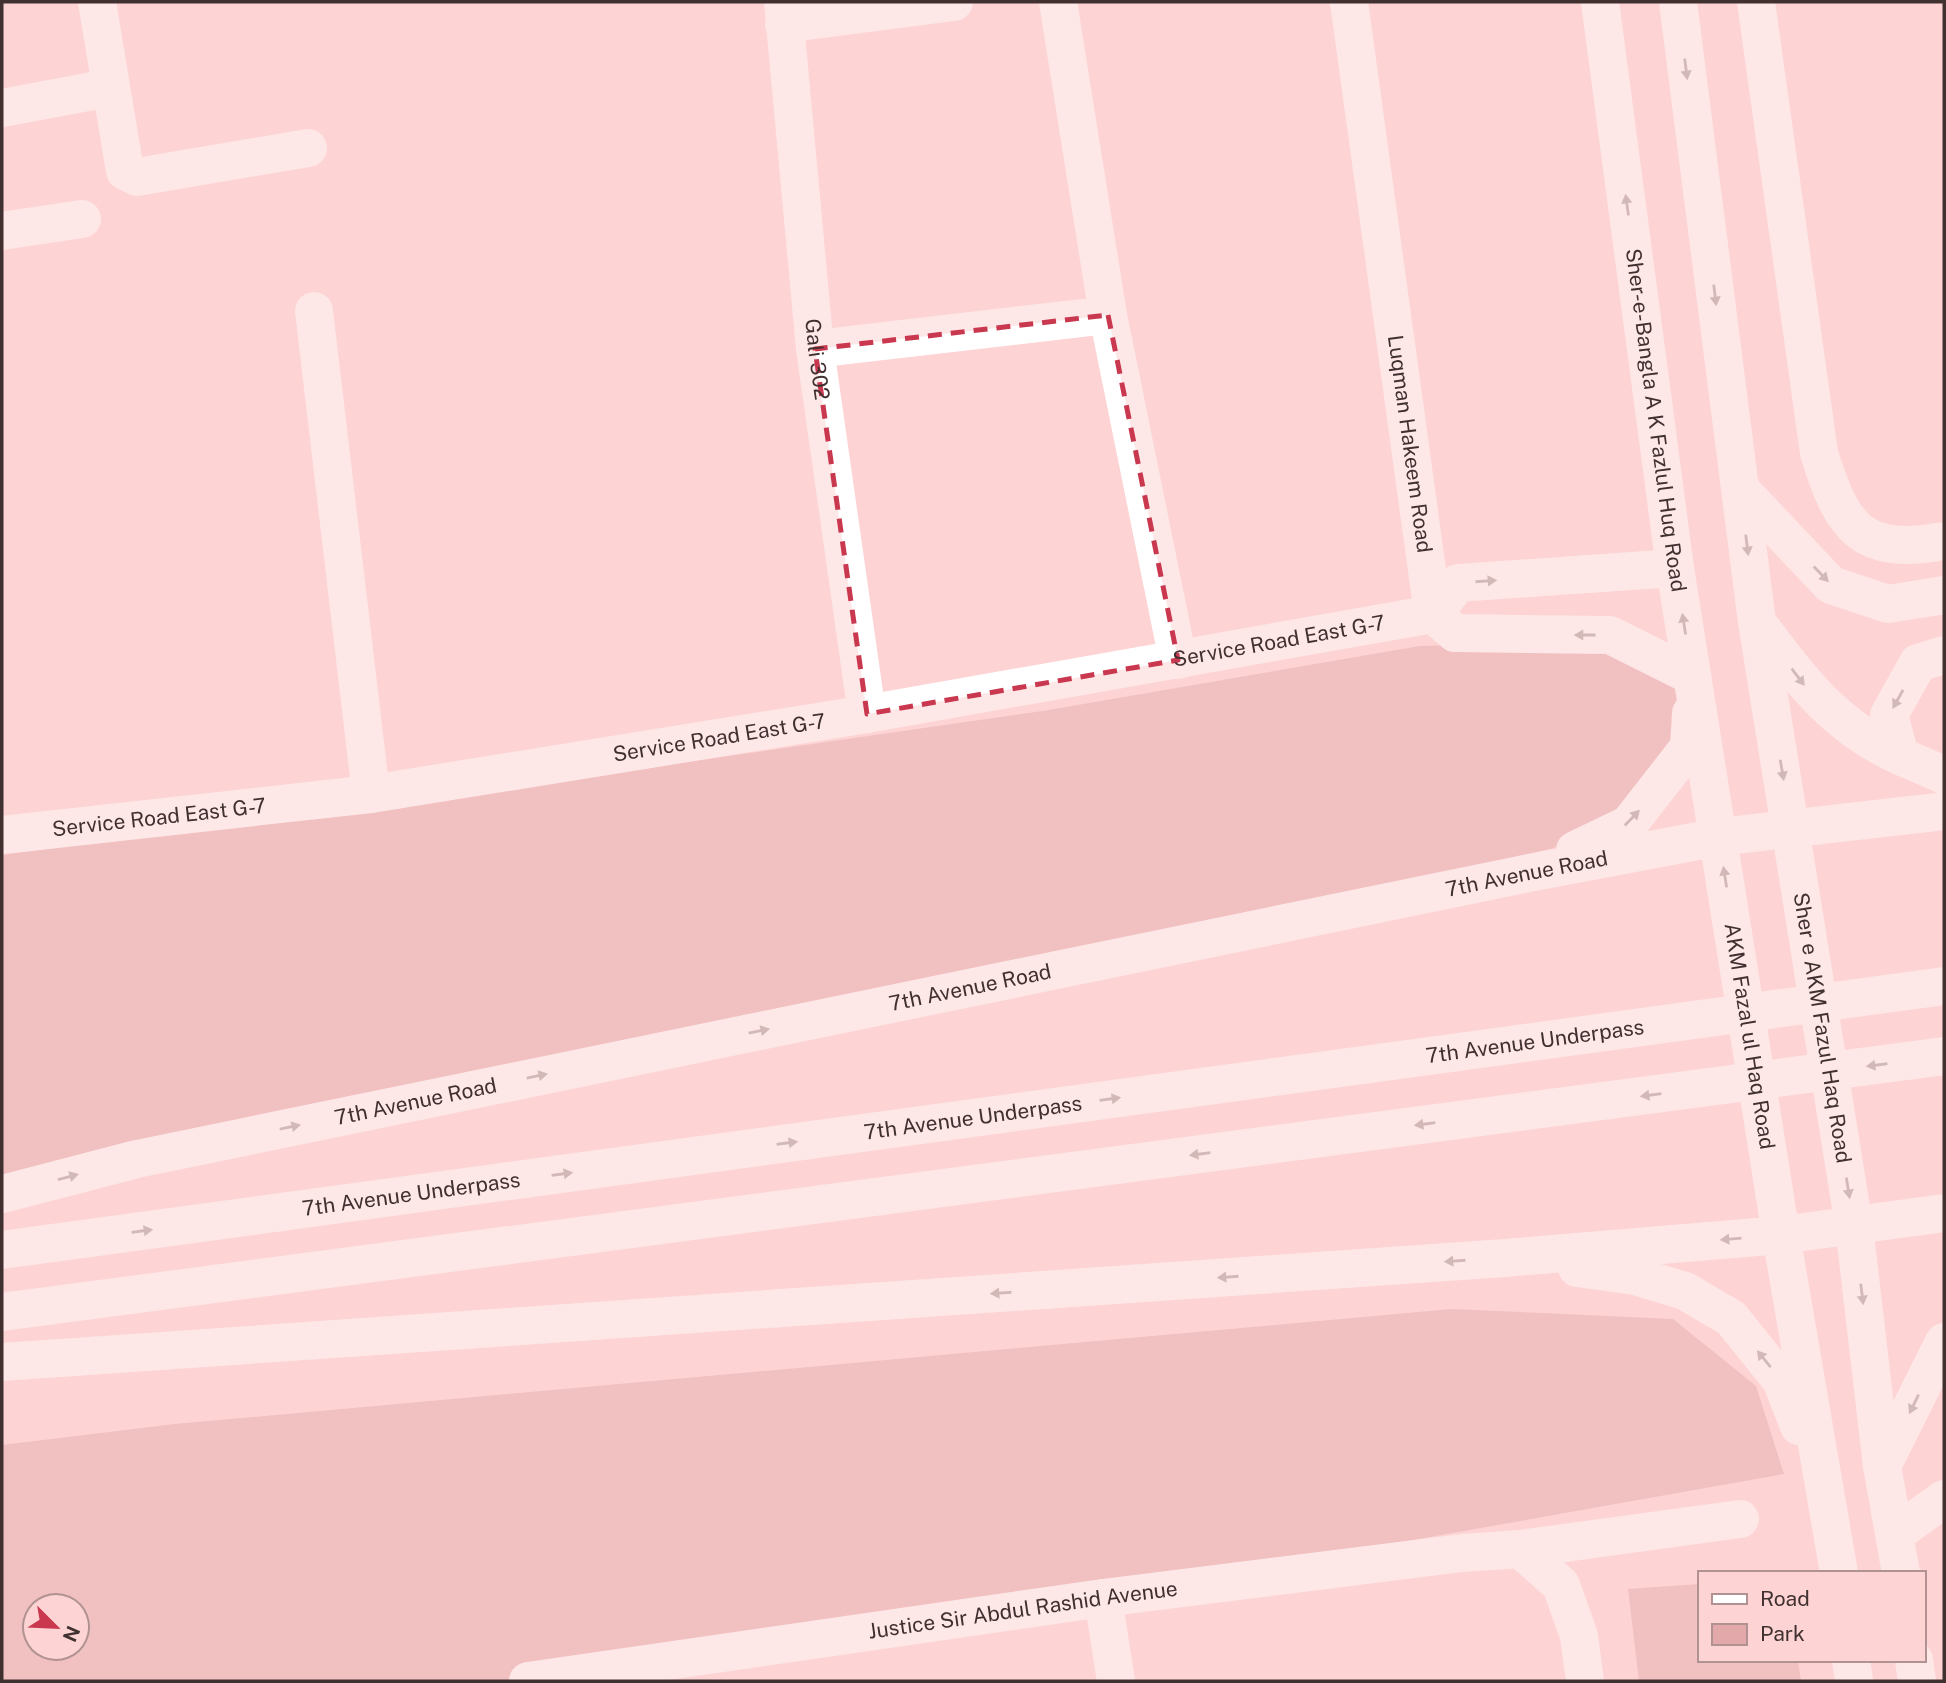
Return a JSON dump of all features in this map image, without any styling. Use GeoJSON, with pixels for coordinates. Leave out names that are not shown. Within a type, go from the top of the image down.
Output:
{"type":"FeatureCollection","features":[{"type":"Feature","properties":{"kind":"main road"},"geometry":{"type":"LineString","coordinates":[[97,2],[109,88],[125,171],[137,177],[308,148]]}},
{"type":"Feature","properties":{"kind":"main road"},"geometry":{"type":"LineString","coordinates":[[783,13],[954,2]]}},
{"type":"Feature","properties":{"kind":"main road"},"geometry":{"type":"LineString","coordinates":[[1058,2],[1108,315],[1178,660]]}},
{"type":"Feature","properties":{"kind":"main road","name":"Luqman Hakeem Road"},"geometry":{"type":"LineString","coordinates":[[1349,2],[1433,614]]}},
{"type":"Feature","properties":{"kind":"main road","name":"Sher-e-Bangla A K Fazlul Huq Road"},"geometry":{"type":"LineString","coordinates":[[1600,2],[1675,568],[1719,837]]}},
{"type":"Feature","properties":{"kind":"main road"},"geometry":{"type":"LineString","coordinates":[[1678,2],[1757,622],[1793,830]]}},
{"type":"Feature","properties":{"kind":"main road"},"geometry":{"type":"LineString","coordinates":[[1756,2],[1819,453],[1833,498],[1842,515],[1873,540],[1896,545],[1944,541]]}},
{"type":"Feature","properties":{"kind":"main road","name":"Gali 302"},"geometry":{"type":"LineString","coordinates":[[783,13],[815,349],[867,714]]}},
{"type":"Feature","properties":{"kind":"main road"},"geometry":{"type":"LineString","coordinates":[[2,108],[109,88]]}},
{"type":"Feature","properties":{"kind":"main road"},"geometry":{"type":"LineString","coordinates":[[2,231],[82,219]]}},
{"type":"Feature","properties":{"kind":"main road"},"geometry":{"type":"LineString","coordinates":[[314,311],[371,794]]}},
{"type":"Feature","properties":{"kind":"main road"},"geometry":{"type":"LineString","coordinates":[[815,349],[1108,315]]}},
{"type":"Feature","properties":{"kind":"main road"},"geometry":{"type":"LineString","coordinates":[[1740,489],[1831,585],[1888,604],[1944,595]]}},
{"type":"Feature","properties":{"kind":"main road"},"geometry":{"type":"LineString","coordinates":[[1529,873],[1629,824],[1689,747],[1692,676],[1610,635],[1455,634],[1433,614],[1458,583],[1675,568]]}},
{"type":"Feature","properties":{"kind":"main road","name":"Service Road East G-7"},"geometry":{"type":"LineString","coordinates":[[2,835],[371,794],[867,714],[1433,614]]}},
{"type":"Feature","properties":{"kind":"main road"},"geometry":{"type":"LineString","coordinates":[[1757,622],[1804,686],[1869,742],[1944,775]]}},
{"type":"Feature","properties":{"kind":"main road"},"geometry":{"type":"LineString","coordinates":[[1900,756],[1889,715],[1918,663],[1944,655]]}},
{"type":"Feature","properties":{"kind":"main road","name":"7th Avenue Road"},"geometry":{"type":"LineString","coordinates":[[2,1194],[150,1156],[1529,873],[1719,837],[1944,811]]}},
{"type":"Feature","properties":{"kind":"main road","name":"Sher e AKM Fazul Haq Road"},"geometry":{"type":"LineString","coordinates":[[1793,830],[1854,1226]]}},
{"type":"Feature","properties":{"kind":"main road","name":"AKM Fazal ul Haq Road"},"geometry":{"type":"LineString","coordinates":[[1719,837],[1781,1235]]}},
{"type":"Feature","properties":{"kind":"main road","name":"7th Avenue Underpass"},"geometry":{"type":"LineString","coordinates":[[2,1250],[1944,986]]}},
{"type":"Feature","properties":{"kind":"main road"},"geometry":{"type":"LineString","coordinates":[[2,1312],[1944,1056]]}},
{"type":"Feature","properties":{"kind":"main road"},"geometry":{"type":"LineString","coordinates":[[2,1362],[1505,1258],[1781,1235],[1944,1213]]}},
{"type":"Feature","properties":{"kind":"main road"},"geometry":{"type":"LineString","coordinates":[[1854,1226],[1882,1466],[1901,1571]]}},
{"type":"Feature","properties":{"kind":"main road"},"geometry":{"type":"LineString","coordinates":[[1781,1235],[1831,1510],[1839,1571]]}},
{"type":"Feature","properties":{"kind":"main road"},"geometry":{"type":"LineString","coordinates":[[1505,1258],[1635,1276],[1685,1291],[1731,1318],[1782,1380],[1831,1510]]}},
{"type":"Feature","properties":{"kind":"main road"},"geometry":{"type":"LineString","coordinates":[[1882,1466],[1944,1342]]}},
{"type":"Feature","properties":{"kind":"main road"},"geometry":{"type":"LineString","coordinates":[[1895,1534],[1944,1499]]}},
{"type":"Feature","properties":{"kind":"main road","name":"Justice Sir Abdul Rashid Avenue"},"geometry":{"type":"LineString","coordinates":[[528,1681],[687,1671],[1103,1598],[1462,1553],[1520,1549],[1740,1518]]}},
{"type":"Feature","properties":{"kind":"main road"},"geometry":{"type":"LineString","coordinates":[[1520,1549],[1561,1585],[1578,1636],[1585,1681]]}},
{"type":"Feature","properties":{"kind":"main road"},"geometry":{"type":"LineString","coordinates":[[1103,1598],[1116,1681]]}},
{"type":"Feature","properties":{"kind":"main road"},"geometry":{"type":"LineString","coordinates":[[1851,1662],[1854,1681]]}},
{"type":"Feature","properties":{"kind":"main road"},"geometry":{"type":"LineString","coordinates":[[1914,1662],[1917,1681]]}},
{"type":"Feature","properties":{"kind":"highlighted area"},"geometry":{"type":"Polygon","coordinates":[[[1108,315],[1178,660],[867,714],[815,349],[1108,315]]]}},
{"type":"Feature","properties":{"kind":"green space"},"geometry":{"type":"Polygon","coordinates":[[[1543,643],[1616,654],[1679,682],[1675,742],[1629,824],[1553,848],[984,984],[2,1176],[2,855],[414,801],[1043,711],[1420,646],[1543,643]]]}},
{"type":"Feature","properties":{"kind":"green space"},"geometry":{"type":"Polygon","coordinates":[[[1452,1309],[1673,1319],[1756,1386],[1784,1474],[1009,1612],[529,1681],[2,1681],[2,1445],[175,1424],[1452,1309]]]}},
{"type":"Feature","properties":{"kind":"green space"},"geometry":{"type":"Polygon","coordinates":[[[1698,1584],[1698,1662],[1798,1662],[1801,1681],[1639,1681],[1628,1589],[1698,1584]]]}}]}
